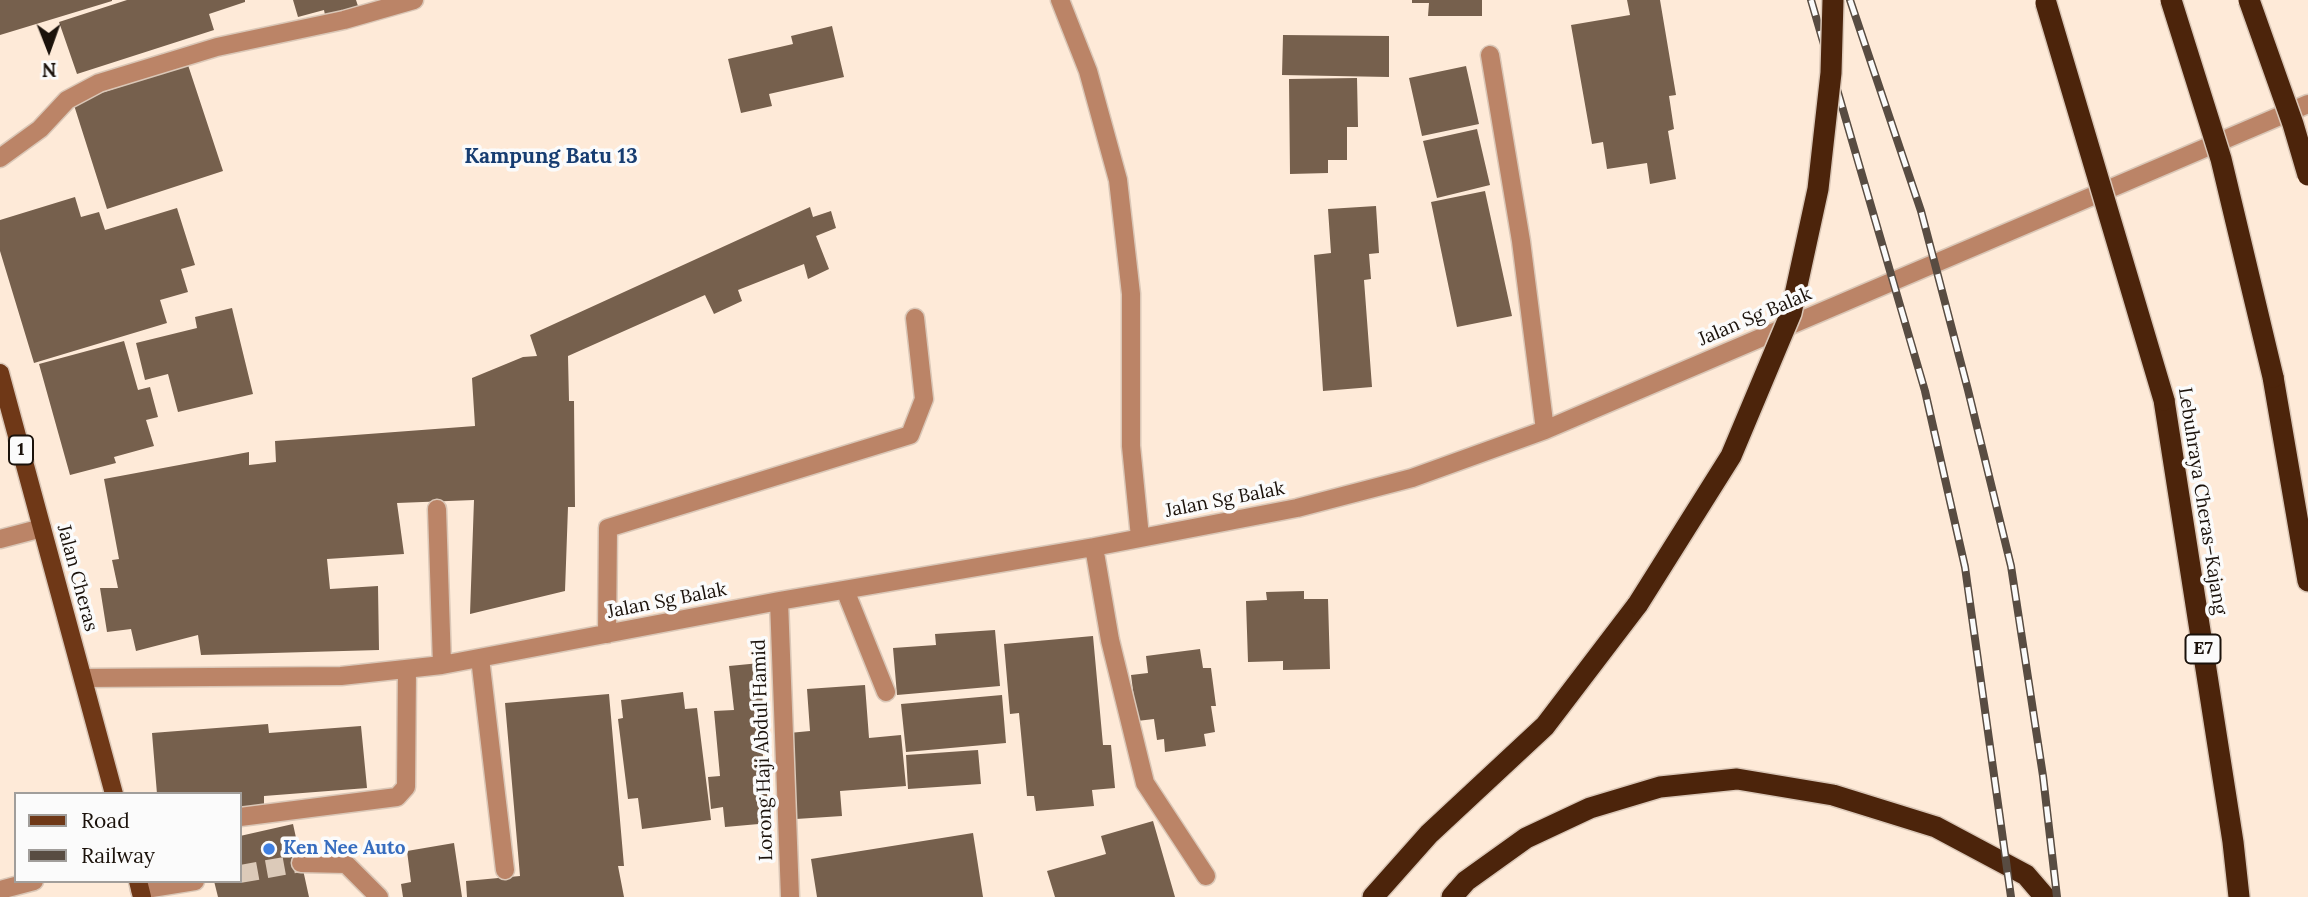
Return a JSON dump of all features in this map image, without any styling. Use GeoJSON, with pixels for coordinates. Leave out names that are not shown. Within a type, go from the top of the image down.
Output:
{"type":"FeatureCollection","features":[{"type":"Feature","properties":{"kind":"highway"},"geometry":{"type":"LineString","coordinates":[[1373,897],[1429,834],[1545,726],[1638,604],[1731,456],[1791,313],[1818,189],[1831,73],[1833,0]]}},
{"type":"Feature","properties":{"kind":"highway"},"geometry":{"type":"LineString","coordinates":[[2171,0],[2221,159],[2273,377],[2308,581]]}},
{"type":"Feature","properties":{"kind":"highway"},"geometry":{"type":"LineString","coordinates":[[2249,0],[2308,175]]}},
{"type":"Feature","properties":{"kind":"highway","name":"Lebuhraya Cheras–Kajang"},"geometry":{"type":"LineString","coordinates":[[2045,1],[2164,400],[2233,842],[2239,897]]}},
{"type":"Feature","properties":{"kind":"highway"},"geometry":{"type":"LineString","coordinates":[[1452,897],[1466,881],[1526,838],[1590,808],[1660,787],[1737,779],[1833,795],[1936,827],[2026,875],[2045,897]]}},
{"type":"Feature","properties":{"kind":"main road","name":"Jalan Cheras"},"geometry":{"type":"LineString","coordinates":[[0,373],[113,792]]}},
{"type":"Feature","properties":{"kind":"street"},"geometry":{"type":"LineString","coordinates":[[0,158],[40,129],[67,100],[99,82],[217,47],[344,20],[414,0]]}},
{"type":"Feature","properties":{"kind":"street"},"geometry":{"type":"LineString","coordinates":[[1060,0],[1088,71],[1118,180],[1131,294],[1131,446],[1140,537]]}},
{"type":"Feature","properties":{"kind":"street"},"geometry":{"type":"LineString","coordinates":[[1490,55],[1521,241],[1545,430]]}},
{"type":"Feature","properties":{"kind":"street","name":"Jalan Sg Balak"},"geometry":{"type":"LineString","coordinates":[[83,678],[341,676],[442,665],[1297,508],[1412,478],[1545,430],[2308,104]]}},
{"type":"Feature","properties":{"kind":"street"},"geometry":{"type":"LineString","coordinates":[[607,634],[608,528],[910,435],[924,399],[915,318]]}},
{"type":"Feature","properties":{"kind":"street"},"geometry":{"type":"LineString","coordinates":[[438,509],[442,665]]}},
{"type":"Feature","properties":{"kind":"street"},"geometry":{"type":"LineString","coordinates":[[0,539],[42,528]]}},
{"type":"Feature","properties":{"kind":"street"},"geometry":{"type":"LineString","coordinates":[[1094,547],[1110,640],[1145,783],[1206,876]]}},
{"type":"Feature","properties":{"kind":"street"},"geometry":{"type":"LineString","coordinates":[[845,590],[886,692]]}},
{"type":"Feature","properties":{"kind":"street","name":"Lorong Haji Abdul Hamid"},"geometry":{"type":"LineString","coordinates":[[779,601],[790,897]]}},
{"type":"Feature","properties":{"kind":"street"},"geometry":{"type":"LineString","coordinates":[[480,658],[505,870]]}},
{"type":"Feature","properties":{"kind":"street"},"geometry":{"type":"LineString","coordinates":[[242,817],[397,797],[406,787],[407,669]]}},
{"type":"Feature","properties":{"kind":"street"},"geometry":{"type":"LineString","coordinates":[[301,863],[346,864],[379,897]]}},
{"type":"Feature","properties":{"kind":"street"},"geometry":{"type":"LineString","coordinates":[[0,890],[26,883]]}},
{"type":"Feature","properties":{"kind":"street"},"geometry":{"type":"LineString","coordinates":[[140,889],[181,883]]}},
{"type":"Feature","properties":{"kind":"building"},"geometry":{"type":"Polygon","coordinates":[[[0,0],[112,0],[112,1],[0,35],[0,0]]]}},
{"type":"Feature","properties":{"kind":"building"},"geometry":{"type":"Polygon","coordinates":[[[127,0],[245,2],[209,14],[214,30],[77,74],[59,22],[127,0]]]}},
{"type":"Feature","properties":{"kind":"building"},"geometry":{"type":"Polygon","coordinates":[[[293,0],[356,0],[358,6],[325,15],[324,10],[298,17],[293,0]]]}},
{"type":"Feature","properties":{"kind":"building"},"geometry":{"type":"Polygon","coordinates":[[[1412,0],[1482,0],[1482,16],[1428,16],[1429,3],[1412,3],[1412,0]]]}},
{"type":"Feature","properties":{"kind":"building"},"geometry":{"type":"Polygon","coordinates":[[[1627,0],[1660,0],[1676,95],[1669,96],[1674,129],[1668,131],[1676,179],[1650,184],[1647,163],[1607,169],[1603,142],[1592,144],[1571,25],[1630,15],[1627,0]]]}},
{"type":"Feature","properties":{"kind":"building"},"geometry":{"type":"Polygon","coordinates":[[[832,26],[844,77],[769,94],[772,106],[741,113],[728,59],[793,44],[791,36],[832,26]]]}},
{"type":"Feature","properties":{"kind":"building"},"geometry":{"type":"Polygon","coordinates":[[[1283,35],[1389,36],[1389,77],[1282,75],[1283,35]]]}},
{"type":"Feature","properties":{"kind":"building"},"geometry":{"type":"Polygon","coordinates":[[[188,65],[223,171],[107,209],[73,102],[188,65]]]}},
{"type":"Feature","properties":{"kind":"building"},"geometry":{"type":"Polygon","coordinates":[[[1466,66],[1479,124],[1422,136],[1409,78],[1466,66]]]}},
{"type":"Feature","properties":{"kind":"building"},"geometry":{"type":"Polygon","coordinates":[[[1357,78],[1358,127],[1347,127],[1347,160],[1328,160],[1328,173],[1290,174],[1289,79],[1357,78]]]}},
{"type":"Feature","properties":{"kind":"building"},"geometry":{"type":"Polygon","coordinates":[[[1477,129],[1490,185],[1437,198],[1423,141],[1477,129]]]}},
{"type":"Feature","properties":{"kind":"building"},"geometry":{"type":"Polygon","coordinates":[[[1485,191],[1512,316],[1457,327],[1431,202],[1485,191]]]}},
{"type":"Feature","properties":{"kind":"building"},"geometry":{"type":"Polygon","coordinates":[[[75,197],[81,217],[99,212],[105,230],[177,208],[195,265],[181,269],[188,292],[160,300],[167,323],[34,363],[0,251],[0,220],[75,197]]]}},
{"type":"Feature","properties":{"kind":"building"},"geometry":{"type":"Polygon","coordinates":[[[1376,206],[1379,253],[1369,254],[1371,279],[1364,280],[1372,387],[1323,391],[1314,255],[1331,253],[1328,209],[1376,206]]]}},
{"type":"Feature","properties":{"kind":"building"},"geometry":{"type":"Polygon","coordinates":[[[810,207],[813,217],[831,211],[836,228],[816,236],[829,269],[808,279],[804,264],[738,290],[742,301],[714,314],[705,295],[568,356],[569,401],[574,401],[575,507],[568,507],[565,591],[470,614],[474,500],[397,503],[404,554],[327,559],[330,589],[378,586],[379,650],[201,655],[198,635],[136,651],[131,629],[107,632],[100,588],[118,588],[112,560],[119,559],[104,479],[249,452],[249,465],[276,462],[275,441],[475,426],[472,378],[523,357],[537,356],[530,335],[810,207]]]}},
{"type":"Feature","properties":{"kind":"building"},"geometry":{"type":"Polygon","coordinates":[[[232,308],[253,394],[178,412],[168,374],[145,380],[136,343],[197,328],[195,317],[232,308]]]}},
{"type":"Feature","properties":{"kind":"building"},"geometry":{"type":"Polygon","coordinates":[[[124,341],[138,390],[150,387],[158,417],[146,420],[154,446],[114,457],[116,463],[70,475],[39,364],[124,341]]]}},
{"type":"Feature","properties":{"kind":"building"},"geometry":{"type":"Polygon","coordinates":[[[1304,591],[1304,599],[1328,599],[1330,669],[1283,670],[1283,661],[1248,662],[1246,601],[1267,600],[1266,592],[1304,591]]]}},
{"type":"Feature","properties":{"kind":"building"},"geometry":{"type":"Polygon","coordinates":[[[995,630],[1000,686],[897,695],[893,648],[936,645],[935,634],[995,630]]]}},
{"type":"Feature","properties":{"kind":"building"},"geometry":{"type":"Polygon","coordinates":[[[1093,636],[1103,745],[1111,745],[1115,788],[1092,790],[1094,806],[1036,811],[1034,796],[1027,796],[1019,713],[1010,714],[1004,644],[1093,636]]]}},
{"type":"Feature","properties":{"kind":"building"},"geometry":{"type":"Polygon","coordinates":[[[1200,649],[1203,668],[1211,668],[1216,706],[1211,706],[1215,732],[1204,734],[1206,746],[1165,752],[1164,739],[1157,740],[1154,719],[1137,721],[1131,675],[1148,673],[1146,656],[1200,649]]]}},
{"type":"Feature","properties":{"kind":"building"},"geometry":{"type":"Polygon","coordinates":[[[760,663],[763,707],[758,708],[770,823],[725,827],[723,807],[711,809],[708,777],[720,776],[714,711],[734,710],[729,666],[760,663]]]}},
{"type":"Feature","properties":{"kind":"building"},"geometry":{"type":"Polygon","coordinates":[[[865,685],[869,738],[901,735],[906,786],[840,791],[842,816],[796,819],[789,733],[810,731],[807,689],[865,685]]]}},
{"type":"Feature","properties":{"kind":"building"},"geometry":{"type":"Polygon","coordinates":[[[683,692],[685,709],[697,708],[711,820],[642,829],[638,798],[628,799],[618,719],[623,718],[621,700],[683,692]]]}},
{"type":"Feature","properties":{"kind":"building"},"geometry":{"type":"Polygon","coordinates":[[[609,694],[624,866],[618,866],[624,897],[467,897],[466,881],[520,876],[505,703],[609,694]]]}},
{"type":"Feature","properties":{"kind":"building"},"geometry":{"type":"Polygon","coordinates":[[[1002,695],[1006,743],[906,752],[901,704],[1002,695]]]}},
{"type":"Feature","properties":{"kind":"building"},"geometry":{"type":"Polygon","coordinates":[[[268,724],[269,733],[361,726],[367,788],[264,796],[264,805],[242,807],[242,792],[157,792],[152,733],[268,724]]]}},
{"type":"Feature","properties":{"kind":"building"},"geometry":{"type":"Polygon","coordinates":[[[978,750],[981,784],[908,789],[906,755],[978,750]]]}},
{"type":"Feature","properties":{"kind":"building"},"geometry":{"type":"Polygon","coordinates":[[[1153,821],[1175,897],[1055,897],[1047,871],[1106,854],[1101,836],[1153,821]]]}},
{"type":"Feature","properties":{"kind":"building","name":"Ken Nee Auto"},"geometry":{"type":"Polygon","coordinates":[[[293,824],[309,897],[218,897],[214,883],[242,883],[242,836],[293,824]]]}},
{"type":"Feature","properties":{"kind":"building"},"geometry":{"type":"Polygon","coordinates":[[[973,833],[983,897],[817,897],[811,859],[973,833]]]}},
{"type":"Feature","properties":{"kind":"building"},"geometry":{"type":"Polygon","coordinates":[[[454,843],[462,897],[403,897],[401,884],[411,882],[407,851],[454,843]]]}},
{"type":"Feature","properties":{"kind":"tunnel"},"geometry":{"type":"LineString","coordinates":[[242,874],[301,863]]}},
{"type":"Feature","properties":{"kind":"railway"},"geometry":{"type":"LineString","coordinates":[[1811,0],[1925,391],[1965,567],[2011,897]]}},
{"type":"Feature","properties":{"kind":"railway"},"geometry":{"type":"LineString","coordinates":[[1850,0],[1921,211],[2011,566],[2043,776],[2057,897]]}},
{"type":"Feature","properties":{"kind":"place","name":"Ken Nee Auto"},"geometry":{"type":"Point","coordinates":[269,849]}},
{"type":"Feature","properties":{"kind":"district","name":"Kampung Batu 13"},"geometry":{"type":"Point","coordinates":[551,157]}}]}
